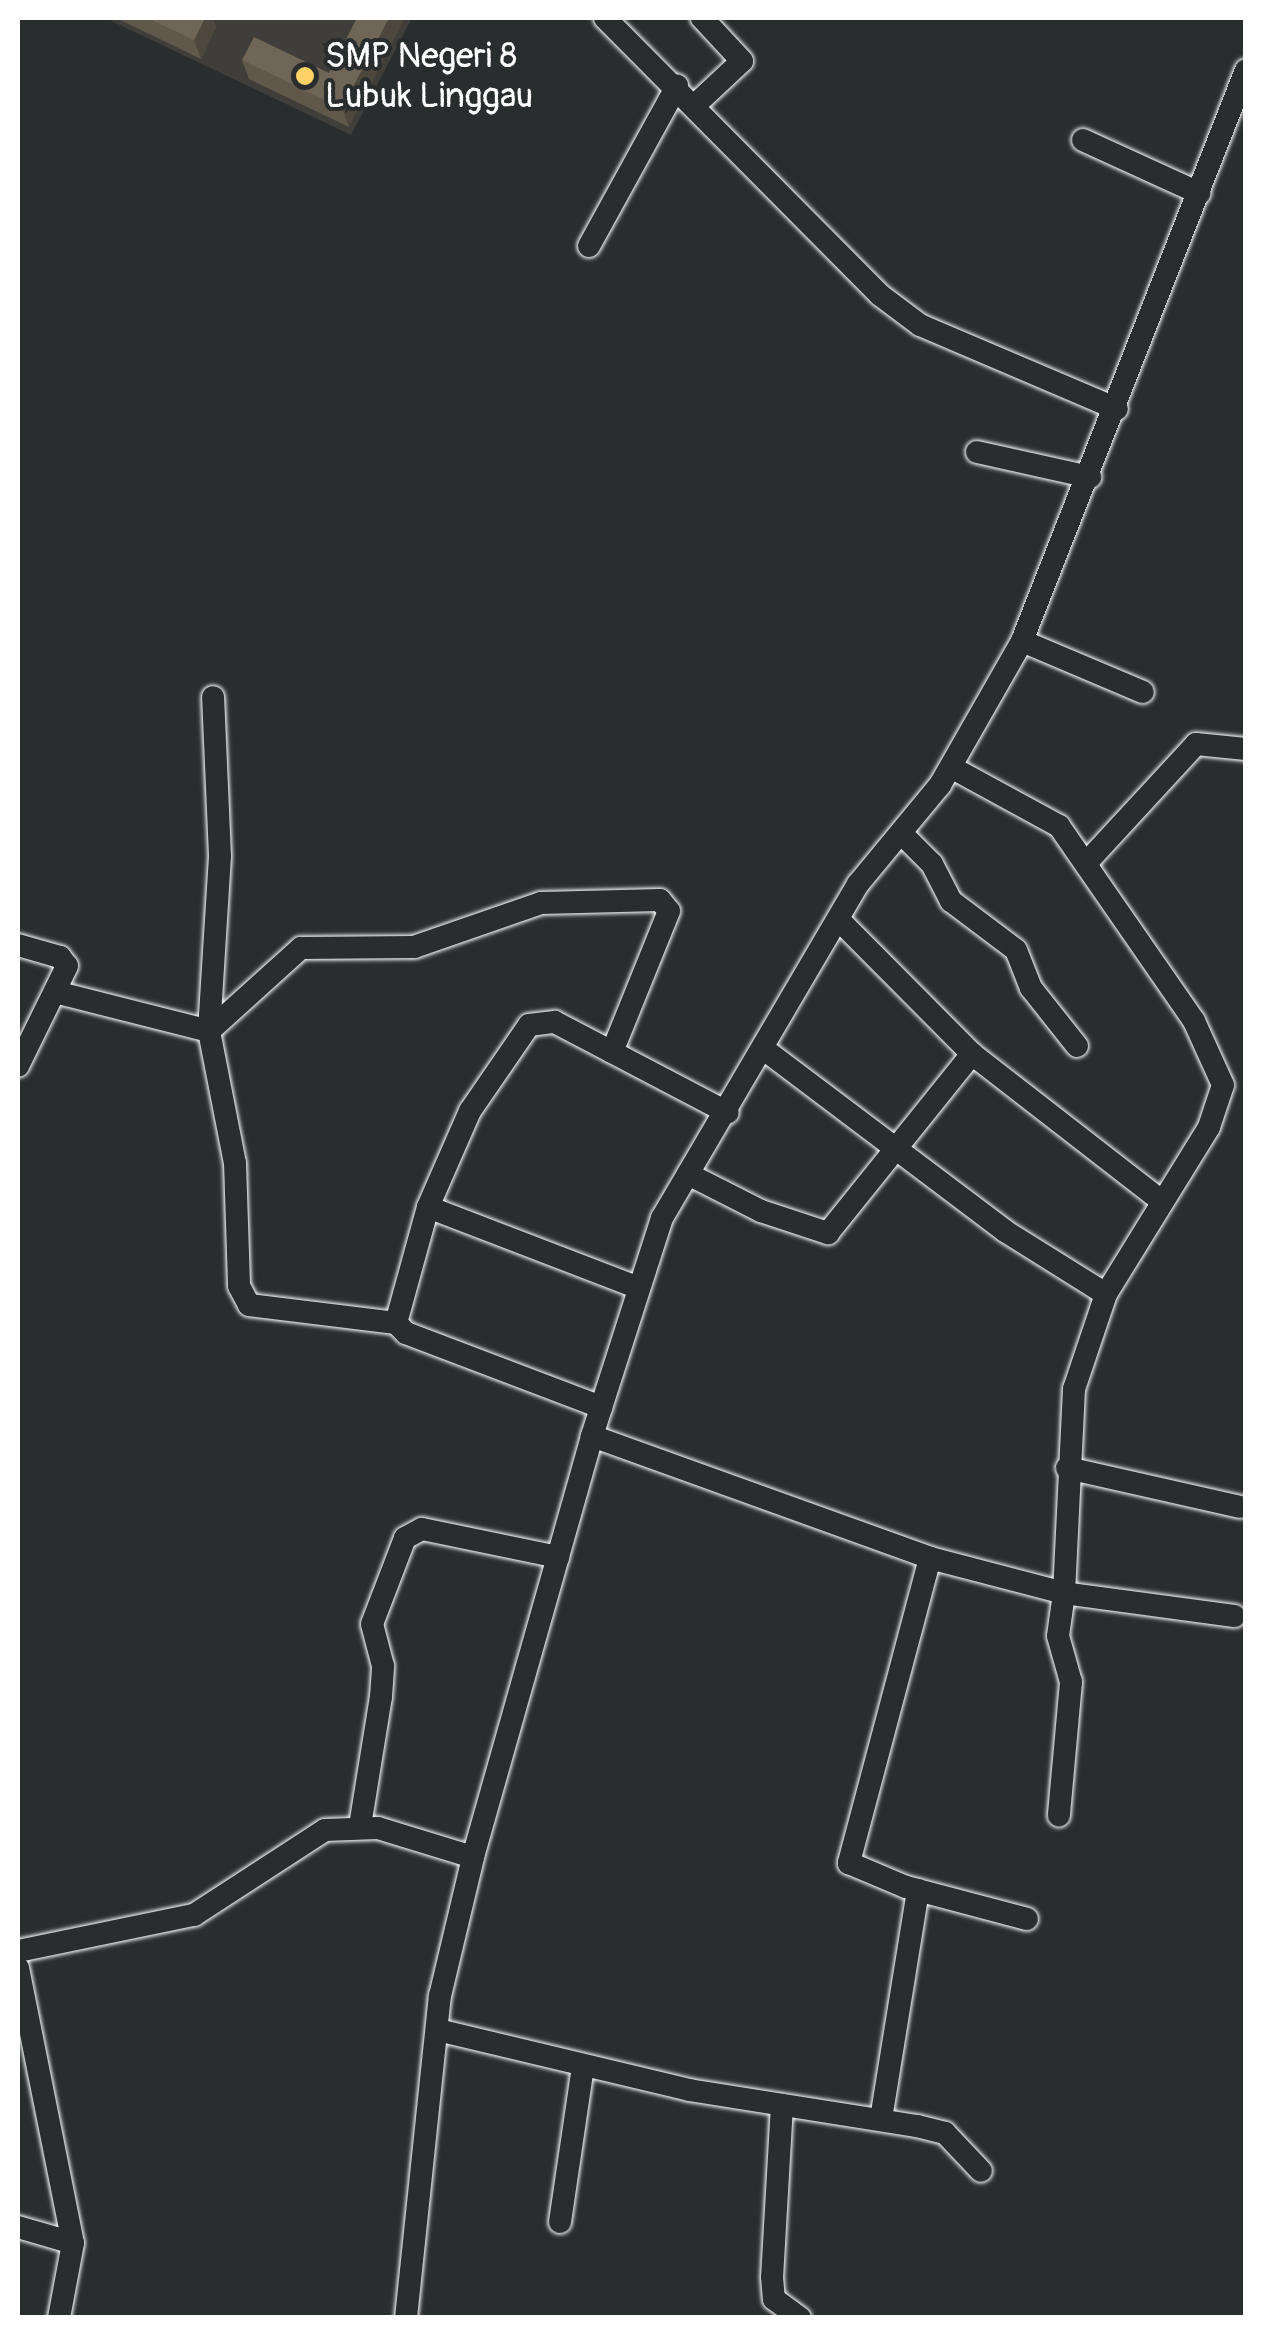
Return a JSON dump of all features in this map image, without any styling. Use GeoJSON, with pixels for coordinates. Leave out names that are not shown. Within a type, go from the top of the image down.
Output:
{"type":"FeatureCollection","features":[{"type":"Feature","properties":{"kind":"street"},"geometry":{"type":"LineString","coordinates":[[604,18],[677,86],[880,295],[920,325],[1117,409]]}},
{"type":"Feature","properties":{"kind":"street"},"geometry":{"type":"LineString","coordinates":[[695,106],[742,61],[702,18]]}},
{"type":"Feature","properties":{"kind":"street"},"geometry":{"type":"LineString","coordinates":[[406,2318],[438,2030],[473,1857],[592,1436],[662,1218],[765,1050],[858,884],[902,834],[951,767],[1022,641],[1117,409],[1246,70]]}},
{"type":"Feature","properties":{"kind":"street"},"geometry":{"type":"LineString","coordinates":[[590,246],[677,86]]}},
{"type":"Feature","properties":{"kind":"street"},"geometry":{"type":"LineString","coordinates":[[1084,140],[1199,193]]}},
{"type":"Feature","properties":{"kind":"street"},"geometry":{"type":"LineString","coordinates":[[976,452],[1090,477]]}},
{"type":"Feature","properties":{"kind":"street"},"geometry":{"type":"LineString","coordinates":[[1022,641],[1143,692]]}},
{"type":"Feature","properties":{"kind":"street"},"geometry":{"type":"LineString","coordinates":[[213,697],[220,856],[208,1031],[235,1163],[241,1298],[248,1305],[396,1322],[406,1333],[601,1408]]}},
{"type":"Feature","properties":{"kind":"street"},"geometry":{"type":"LineString","coordinates":[[1089,860],[1196,744],[1246,749]]}},
{"type":"Feature","properties":{"kind":"street"},"geometry":{"type":"LineString","coordinates":[[951,767],[1060,826],[1089,860],[1194,1021],[1223,1086],[1209,1127],[1160,1200],[1106,1294],[1074,1389],[1067,1468],[1064,1593],[1058,1636],[1071,1682],[1059,1816]]}},
{"type":"Feature","properties":{"kind":"street"},"geometry":{"type":"LineString","coordinates":[[902,834],[932,864],[946,896],[1016,950],[1031,988],[1076,1046]]}},
{"type":"Feature","properties":{"kind":"street"},"geometry":{"type":"LineString","coordinates":[[208,1031],[300,948],[414,948],[541,903],[660,900],[669,911],[612,1052]]}},
{"type":"Feature","properties":{"kind":"street"},"geometry":{"type":"LineString","coordinates":[[838,919],[972,1054],[1160,1200]]}},
{"type":"Feature","properties":{"kind":"street"},"geometry":{"type":"LineString","coordinates":[[18,946],[66,962],[59,993],[18,1066]]}},
{"type":"Feature","properties":{"kind":"street"},"geometry":{"type":"LineString","coordinates":[[59,993],[208,1031]]}},
{"type":"Feature","properties":{"kind":"street"},"geometry":{"type":"LineString","coordinates":[[396,1322],[428,1207],[470,1111],[529,1025],[555,1022],[728,1113]]}},
{"type":"Feature","properties":{"kind":"street"},"geometry":{"type":"LineString","coordinates":[[765,1050],[1005,1231],[1106,1294]]}},
{"type":"Feature","properties":{"kind":"street"},"geometry":{"type":"LineString","coordinates":[[688,1174],[761,1211],[828,1233],[972,1054]]}},
{"type":"Feature","properties":{"kind":"street"},"geometry":{"type":"LineString","coordinates":[[428,1207],[640,1288]]}},
{"type":"Feature","properties":{"kind":"street"},"geometry":{"type":"LineString","coordinates":[[592,1436],[930,1558],[1064,1593],[1234,1616]]}},
{"type":"Feature","properties":{"kind":"street"},"geometry":{"type":"LineString","coordinates":[[1067,1468],[1240,1508]]}},
{"type":"Feature","properties":{"kind":"street"},"geometry":{"type":"LineString","coordinates":[[360,1826],[381,1697],[382,1666],[372,1624],[405,1538],[422,1529],[558,1557]]}},
{"type":"Feature","properties":{"kind":"street"},"geometry":{"type":"LineString","coordinates":[[930,1558],[848,1856],[864,1874],[1027,1919]]}},
{"type":"Feature","properties":{"kind":"street"},"geometry":{"type":"LineString","coordinates":[[18,1951],[194,1915],[325,1830],[360,1826],[473,1857]]}},
{"type":"Feature","properties":{"kind":"street"},"geometry":{"type":"LineString","coordinates":[[881,2120],[918,1890]]}},
{"type":"Feature","properties":{"kind":"street"},"geometry":{"type":"LineString","coordinates":[[18,1968],[73,2243],[59,2318]]}},
{"type":"Feature","properties":{"kind":"street"},"geometry":{"type":"LineString","coordinates":[[438,2030],[583,2067],[945,2133],[981,2171]]}},
{"type":"Feature","properties":{"kind":"street"},"geometry":{"type":"LineString","coordinates":[[560,2222],[583,2067]]}},
{"type":"Feature","properties":{"kind":"street"},"geometry":{"type":"LineString","coordinates":[[782,2105],[772,2278],[774,2299],[800,2318]]}},
{"type":"Feature","properties":{"kind":"street"},"geometry":{"type":"LineString","coordinates":[[18,2226],[73,2243]]}},
{"type":"Feature","properties":{"kind":"shaded area","name":"SMP Negeri 8 Lubuk Linggau"},"geometry":{"type":"Polygon","coordinates":[[[105,18],[412,18],[351,135],[105,18]]]}},
{"type":"Feature","properties":{"kind":"building"},"geometry":{"type":"Polygon","coordinates":[[[147,18],[205,18],[194,40],[147,18]]]}},
{"type":"Feature","properties":{"kind":"building"},"geometry":{"type":"Polygon","coordinates":[[[357,18],[389,18],[342,108],[242,60],[254,37],[329,73],[357,18]]]}},
{"type":"Feature","properties":{"kind":"place","name":"SMP Negeri 8 Lubuk Linggau"},"geometry":{"type":"Point","coordinates":[305,76]}}]}
